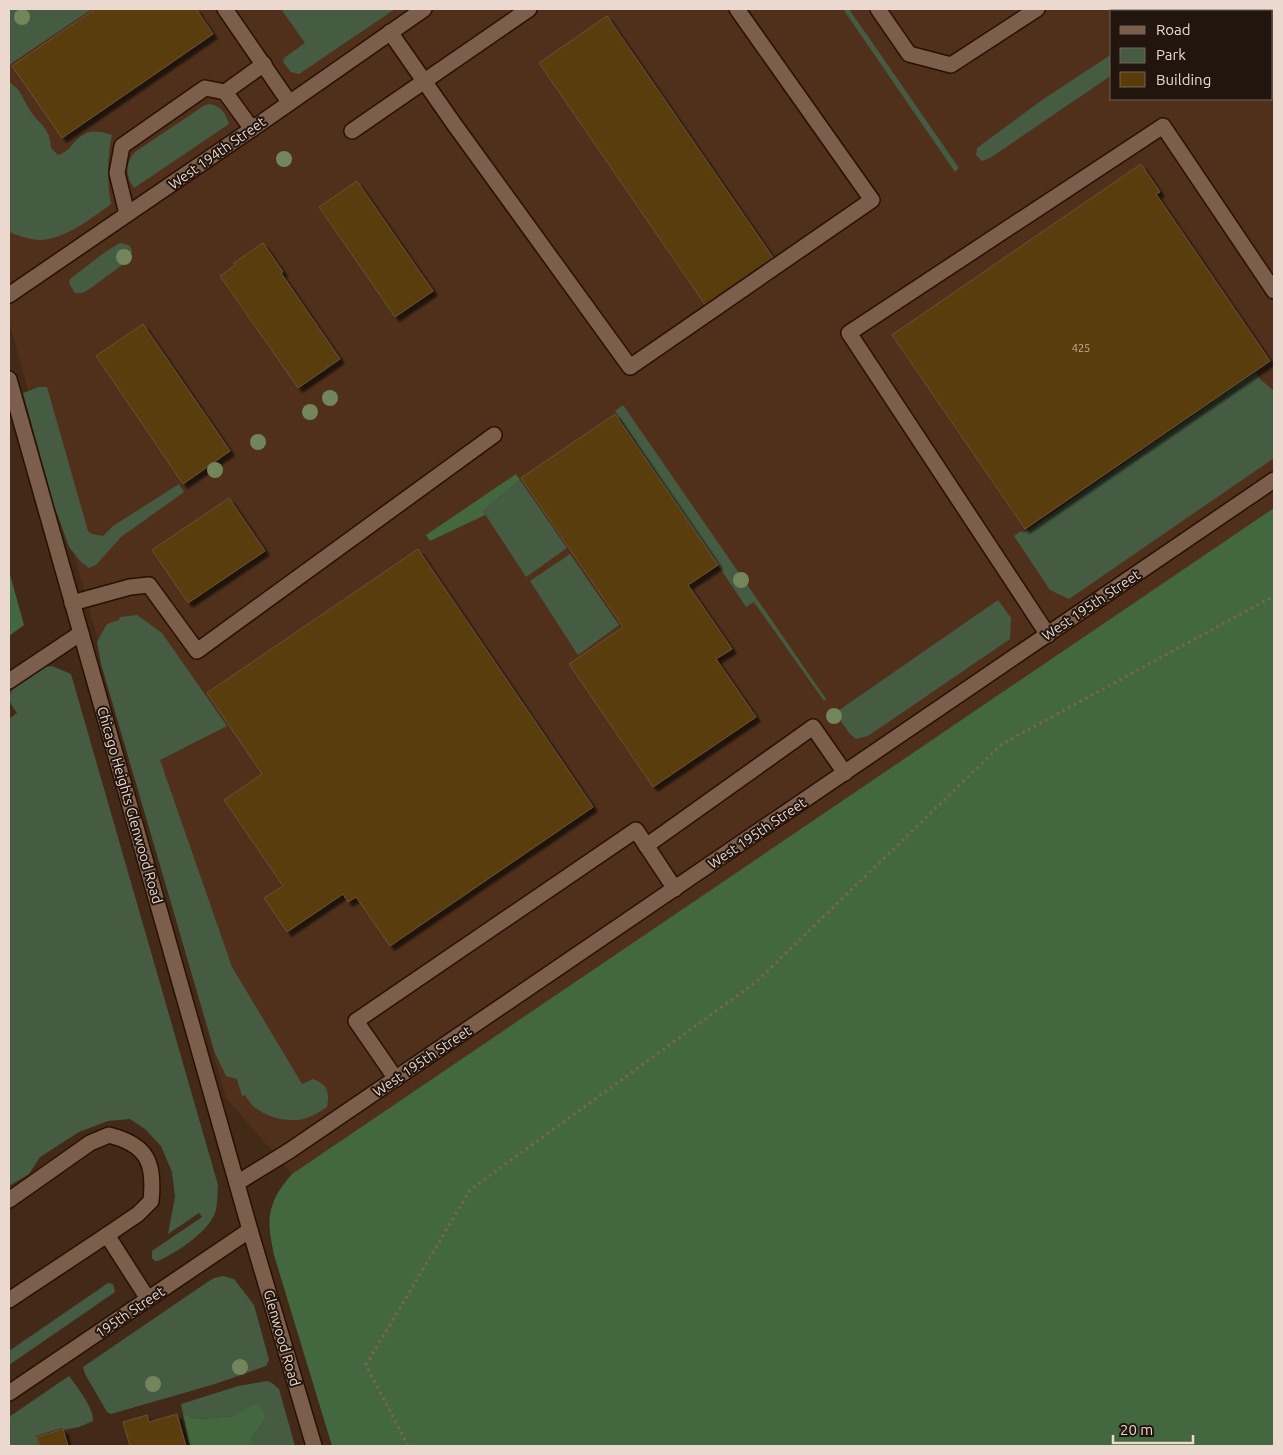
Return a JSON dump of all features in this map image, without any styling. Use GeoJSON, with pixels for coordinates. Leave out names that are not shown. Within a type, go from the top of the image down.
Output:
{"type":"FeatureCollection","features":[{"type":"Feature","properties":{"kind":"street"},"geometry":{"type":"LineString","coordinates":[[225,9],[289,102]]}},
{"type":"Feature","properties":{"kind":"street","name":"West 194th Street"},"geometry":{"type":"LineString","coordinates":[[9,296],[424,9]]}},
{"type":"Feature","properties":{"kind":"street"},"geometry":{"type":"LineString","coordinates":[[352,131],[528,9]]}},
{"type":"Feature","properties":{"kind":"street"},"geometry":{"type":"LineString","coordinates":[[390,32],[630,367],[872,200],[737,9]]}},
{"type":"Feature","properties":{"kind":"street"},"geometry":{"type":"LineString","coordinates":[[878,9],[910,54],[951,65],[1037,9]]}},
{"type":"Feature","properties":{"kind":"street"},"geometry":{"type":"LineString","coordinates":[[225,92],[264,64]]}},
{"type":"Feature","properties":{"kind":"street"},"geometry":{"type":"LineString","coordinates":[[127,214],[116,173],[122,146],[204,88],[225,92],[252,129]]}},
{"type":"Feature","properties":{"kind":"street"},"geometry":{"type":"LineString","coordinates":[[1048,634],[849,333],[1162,126],[1274,291]]}},
{"type":"Feature","properties":{"kind":"street","name":"Chicago Heights Glenwood Road"},"geometry":{"type":"LineString","coordinates":[[9,380],[250,1230]]}},
{"type":"Feature","properties":{"kind":"street"},"geometry":{"type":"LineString","coordinates":[[72,603],[130,587],[148,585],[197,651],[494,435]]}},
{"type":"Feature","properties":{"kind":"street","name":"West 195th Street"},"geometry":{"type":"LineString","coordinates":[[237,1184],[289,1152],[1274,480]]}},
{"type":"Feature","properties":{"kind":"street"},"geometry":{"type":"LineString","coordinates":[[9,682],[81,633]]}},
{"type":"Feature","properties":{"kind":"street"},"geometry":{"type":"LineString","coordinates":[[646,846],[813,727],[845,773]]}},
{"type":"Feature","properties":{"kind":"street"},"geometry":{"type":"LineString","coordinates":[[396,1079],[356,1021],[636,830],[675,889]]}},
{"type":"Feature","properties":{"kind":"street"},"geometry":{"type":"LineString","coordinates":[[9,1200],[90,1143],[109,1134],[127,1140],[144,1154],[152,1171],[151,1201],[138,1214],[9,1300]]}},
{"type":"Feature","properties":{"kind":"street","name":"195th Street"},"geometry":{"type":"LineString","coordinates":[[9,1394],[250,1230]]}},
{"type":"Feature","properties":{"kind":"street","name":"Glenwood Road"},"geometry":{"type":"LineString","coordinates":[[250,1230],[314,1446]]}},
{"type":"Feature","properties":{"kind":"street"},"geometry":{"type":"LineString","coordinates":[[107,1235],[148,1299]]}},
{"type":"Feature","properties":{"kind":"path"},"geometry":{"type":"LineString","coordinates":[[408,1446],[366,1366],[470,1190],[756,982],[1002,744],[1274,596]]}},
{"type":"Feature","properties":{"kind":"shaded area"},"geometry":{"type":"Polygon","coordinates":[[[9,9],[1274,9],[1274,508],[292,1174],[226,1098],[9,322],[9,9]]]}},
{"type":"Feature","properties":{"kind":"green space"},"geometry":{"type":"Polygon","coordinates":[[[9,9],[92,9],[9,65],[9,9]]]}},
{"type":"Feature","properties":{"kind":"green space"},"geometry":{"type":"Polygon","coordinates":[[[281,9],[395,9],[299,74],[291,72],[283,62],[284,58],[305,43],[281,9]]]}},
{"type":"Feature","properties":{"kind":"green space"},"geometry":{"type":"Polygon","coordinates":[[[843,9],[849,9],[959,168],[955,172],[843,9]]]}},
{"type":"Feature","properties":{"kind":"green space"},"geometry":{"type":"Polygon","coordinates":[[[1110,55],[1110,76],[990,158],[982,161],[976,155],[977,148],[1042,100],[1110,55]]]}},
{"type":"Feature","properties":{"kind":"green space"},"geometry":{"type":"Polygon","coordinates":[[[9,82],[18,90],[32,113],[46,129],[51,148],[58,155],[66,151],[81,136],[90,132],[112,135],[108,170],[111,204],[68,232],[48,239],[39,240],[9,232],[9,82]]]}},
{"type":"Feature","properties":{"kind":"green space"},"geometry":{"type":"Polygon","coordinates":[[[210,104],[222,111],[229,124],[134,188],[127,170],[129,161],[135,152],[205,105],[210,104]]]}},
{"type":"Feature","properties":{"kind":"green space"},"geometry":{"type":"Polygon","coordinates":[[[120,243],[130,246],[132,251],[129,260],[88,290],[82,293],[75,293],[69,283],[70,279],[120,243]]]}},
{"type":"Feature","properties":{"kind":"green space"},"geometry":{"type":"Polygon","coordinates":[[[1256,372],[1260,379],[1274,391],[1274,458],[1069,599],[1050,590],[1014,536],[1021,531],[1024,533],[1256,372]]]}},
{"type":"Feature","properties":{"kind":"green space"},"geometry":{"type":"Polygon","coordinates":[[[39,387],[47,387],[88,531],[92,534],[103,536],[113,526],[179,484],[184,492],[121,537],[96,565],[89,568],[81,562],[69,547],[54,505],[23,393],[39,387]]]}},
{"type":"Feature","properties":{"kind":"green space"},"geometry":{"type":"Polygon","coordinates":[[[623,405],[826,699],[824,701],[754,602],[746,607],[615,411],[623,405]]]}},
{"type":"Feature","properties":{"kind":"green space"},"geometry":{"type":"Polygon","coordinates":[[[516,474],[520,480],[483,511],[485,515],[430,541],[426,535],[516,474]]]}},
{"type":"Feature","properties":{"kind":"green space"},"geometry":{"type":"Polygon","coordinates":[[[520,480],[567,548],[526,577],[483,511],[520,480]]]}},
{"type":"Feature","properties":{"kind":"green space"},"geometry":{"type":"Polygon","coordinates":[[[1274,508],[1274,1446],[332,1446],[271,1242],[270,1221],[273,1203],[292,1174],[1274,508]]]}},
{"type":"Feature","properties":{"kind":"green space"},"geometry":{"type":"Polygon","coordinates":[[[570,554],[619,625],[578,655],[530,581],[570,554]]]}},
{"type":"Feature","properties":{"kind":"green space"},"geometry":{"type":"Polygon","coordinates":[[[9,571],[24,625],[9,636],[9,571]]]}},
{"type":"Feature","properties":{"kind":"green space"},"geometry":{"type":"Polygon","coordinates":[[[998,600],[1011,618],[1010,639],[868,736],[856,739],[850,734],[835,713],[998,600]]]}},
{"type":"Feature","properties":{"kind":"green space"},"geometry":{"type":"Polygon","coordinates":[[[137,615],[162,633],[227,726],[160,760],[232,967],[302,1084],[313,1079],[322,1083],[328,1093],[327,1107],[314,1115],[300,1120],[277,1118],[257,1109],[245,1095],[242,1096],[237,1079],[226,1076],[215,1053],[101,664],[97,642],[107,624],[119,620],[120,617],[137,615]]]}},
{"type":"Feature","properties":{"kind":"green space"},"geometry":{"type":"Polygon","coordinates":[[[52,666],[71,674],[218,1185],[215,1213],[205,1228],[174,1253],[158,1261],[152,1258],[152,1251],[202,1217],[199,1213],[168,1234],[175,1197],[172,1172],[161,1146],[145,1129],[130,1119],[108,1121],[79,1132],[40,1157],[29,1174],[9,1186],[9,719],[17,713],[11,704],[10,695],[13,689],[45,667],[52,666]]]}},
{"type":"Feature","properties":{"kind":"green space"},"geometry":{"type":"Polygon","coordinates":[[[223,1276],[234,1279],[254,1305],[269,1360],[266,1366],[215,1384],[111,1414],[107,1412],[85,1374],[83,1367],[206,1283],[214,1278],[223,1276]]]}},
{"type":"Feature","properties":{"kind":"green space"},"geometry":{"type":"Polygon","coordinates":[[[108,1283],[113,1284],[115,1292],[9,1365],[9,1351],[108,1283]]]}},
{"type":"Feature","properties":{"kind":"green space"},"geometry":{"type":"Polygon","coordinates":[[[69,1376],[88,1404],[93,1421],[79,1427],[64,1430],[62,1428],[36,1436],[39,1446],[9,1446],[9,1417],[69,1376]]]}},
{"type":"Feature","properties":{"kind":"green space"},"geometry":{"type":"Polygon","coordinates":[[[267,1381],[279,1389],[295,1446],[251,1446],[251,1439],[266,1418],[235,1416],[198,1419],[183,1414],[181,1404],[238,1386],[267,1381]]]}},
{"type":"Feature","properties":{"kind":"green space"},"geometry":{"type":"Polygon","coordinates":[[[257,1403],[266,1418],[251,1439],[251,1446],[190,1446],[183,1414],[198,1419],[235,1416],[257,1403]]]}},
{"type":"Feature","properties":{"kind":"building"},"geometry":{"type":"Polygon","coordinates":[[[95,9],[196,9],[213,34],[62,138],[12,66],[95,9]]]}},
{"type":"Feature","properties":{"kind":"building"},"geometry":{"type":"Polygon","coordinates":[[[607,16],[776,262],[708,309],[539,63],[607,16]]]}},
{"type":"Feature","properties":{"kind":"building"},"geometry":{"type":"Polygon","coordinates":[[[1141,164],[1160,192],[1156,194],[1270,361],[1025,529],[892,335],[1141,164]]]}},
{"type":"Feature","properties":{"kind":"building"},"geometry":{"type":"Polygon","coordinates":[[[357,181],[433,291],[395,317],[319,207],[357,181]]]}},
{"type":"Feature","properties":{"kind":"building"},"geometry":{"type":"Polygon","coordinates":[[[263,243],[283,272],[281,273],[340,359],[298,388],[220,276],[235,265],[234,263],[263,243]]]}},
{"type":"Feature","properties":{"kind":"building"},"geometry":{"type":"Polygon","coordinates":[[[143,324],[230,451],[183,484],[96,356],[143,324]]]}},
{"type":"Feature","properties":{"kind":"building"},"geometry":{"type":"Polygon","coordinates":[[[615,414],[718,565],[688,585],[732,649],[716,659],[756,717],[653,787],[569,664],[623,627],[521,478],[615,414]]]}},
{"type":"Feature","properties":{"kind":"building"},"geometry":{"type":"Polygon","coordinates":[[[229,498],[265,551],[188,603],[152,550],[229,498]]]}},
{"type":"Feature","properties":{"kind":"building"},"geometry":{"type":"Polygon","coordinates":[[[418,549],[593,807],[390,946],[356,897],[348,902],[343,894],[287,932],[264,898],[283,886],[224,800],[262,774],[207,693],[418,549]]]}},
{"type":"Feature","properties":{"kind":"building"},"geometry":{"type":"Polygon","coordinates":[[[177,1414],[186,1446],[130,1446],[123,1422],[147,1415],[149,1422],[177,1414]]]}},
{"type":"Feature","properties":{"kind":"building"},"geometry":{"type":"Polygon","coordinates":[[[63,1429],[68,1446],[40,1446],[37,1437],[63,1429]]]}}]}
